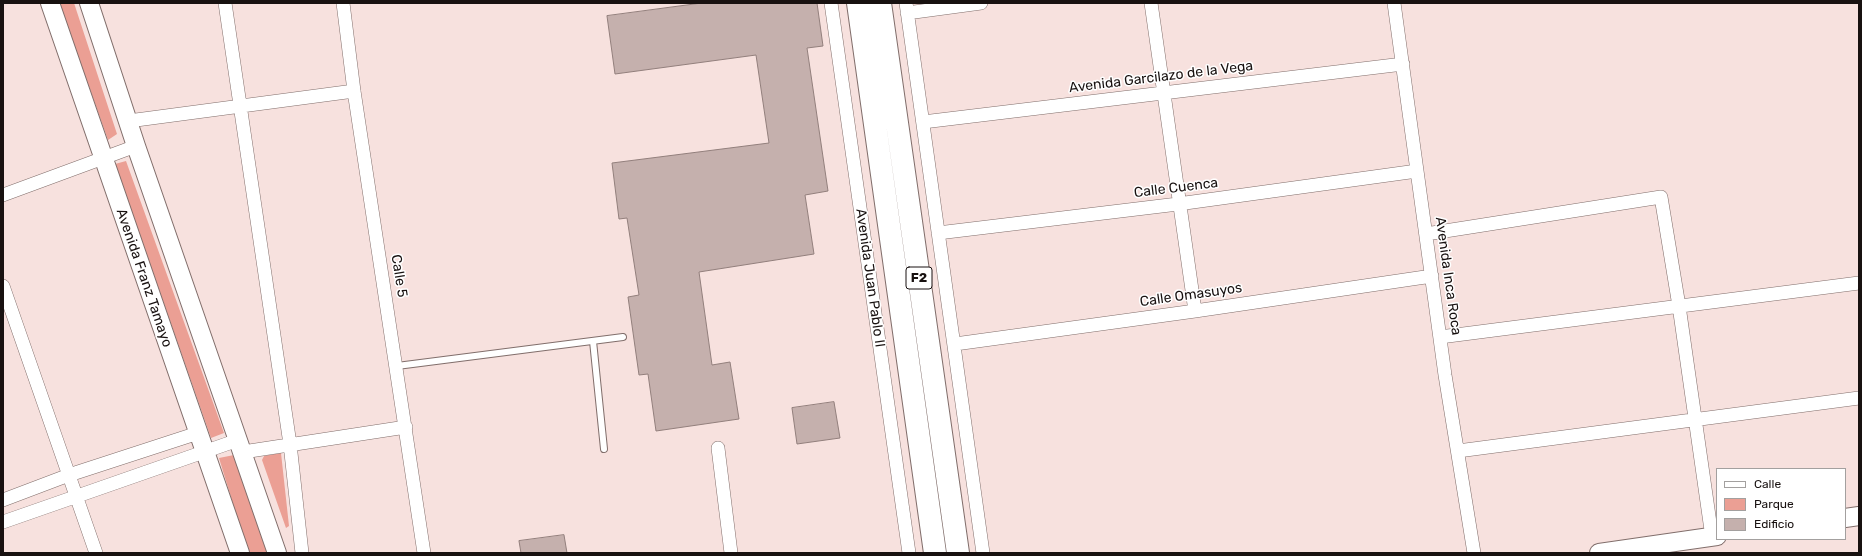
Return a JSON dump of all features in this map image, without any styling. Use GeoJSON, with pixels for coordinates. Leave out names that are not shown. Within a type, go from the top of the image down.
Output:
{"type":"FeatureCollection","features":[{"type":"Feature","properties":{"kind":"highway","name":"Avenida Juan Pablo II"},"geometry":{"type":"LineString","coordinates":[[858,3],[935,553]]}},
{"type":"Feature","properties":{"kind":"highway","name":"F2"},"geometry":{"type":"LineString","coordinates":[[880,3],[958,553]]}},
{"type":"Feature","properties":{"kind":"main road","name":"Avenida Franz Tamayo"},"geometry":{"type":"LineString","coordinates":[[50,3],[240,553]]}},
{"type":"Feature","properties":{"kind":"main road"},"geometry":{"type":"LineString","coordinates":[[89,3],[128,123],[277,553]]}},
{"type":"Feature","properties":{"kind":"main road"},"geometry":{"type":"LineString","coordinates":[[1846,518],[1859,516]]}},
{"type":"Feature","properties":{"kind":"main road"},"geometry":{"type":"LineString","coordinates":[[1599,553],[1714,537]]}},
{"type":"Feature","properties":{"kind":"street"},"geometry":{"type":"LineString","coordinates":[[225,3],[290,444],[302,553]]}},
{"type":"Feature","properties":{"kind":"street","name":"Calle 5"},"geometry":{"type":"LineString","coordinates":[[342,3],[424,553]]}},
{"type":"Feature","properties":{"kind":"street","name":"Avenida Juan Pablo II"},"geometry":{"type":"LineString","coordinates":[[831,3],[909,553]]}},
{"type":"Feature","properties":{"kind":"street"},"geometry":{"type":"LineString","coordinates":[[981,3],[907,8],[983,553]]}},
{"type":"Feature","properties":{"kind":"street"},"geometry":{"type":"LineString","coordinates":[[1151,3],[1165,92],[1178,204],[1195,312]]}},
{"type":"Feature","properties":{"kind":"street","name":"Avenida Inca Roca"},"geometry":{"type":"LineString","coordinates":[[1394,3],[1440,337],[1474,553]]}},
{"type":"Feature","properties":{"kind":"street","name":"Avenida Garcilazo de la Vega"},"geometry":{"type":"LineString","coordinates":[[923,122],[1403,64]]}},
{"type":"Feature","properties":{"kind":"street"},"geometry":{"type":"LineString","coordinates":[[128,123],[136,120],[354,91]]}},
{"type":"Feature","properties":{"kind":"street"},"geometry":{"type":"LineString","coordinates":[[3,195],[136,146]]}},
{"type":"Feature","properties":{"kind":"street","name":"Calle Cuenca"},"geometry":{"type":"LineString","coordinates":[[938,233],[1178,204],[1417,171]]}},
{"type":"Feature","properties":{"kind":"street"},"geometry":{"type":"LineString","coordinates":[[1426,234],[1661,197],[1679,306],[1694,421],[1714,537]]}},
{"type":"Feature","properties":{"kind":"street","name":"Calle Omasuyos"},"geometry":{"type":"LineString","coordinates":[[955,344],[1195,312],[1432,276]]}},
{"type":"Feature","properties":{"kind":"street"},"geometry":{"type":"LineString","coordinates":[[1440,337],[1859,283]]}},
{"type":"Feature","properties":{"kind":"street"},"geometry":{"type":"LineString","coordinates":[[3,286],[96,553]]}},
{"type":"Feature","properties":{"kind":"street"},"geometry":{"type":"LineString","coordinates":[[1458,451],[1859,398]]}},
{"type":"Feature","properties":{"kind":"street"},"geometry":{"type":"LineString","coordinates":[[3,522],[205,451],[240,446],[290,444],[406,426]]}},
{"type":"Feature","properties":{"kind":"street"},"geometry":{"type":"LineString","coordinates":[[3,500],[69,475],[198,433]]}},
{"type":"Feature","properties":{"kind":"street"},"geometry":{"type":"LineString","coordinates":[[718,448],[731,553]]}},
{"type":"Feature","properties":{"kind":"lane"},"geometry":{"type":"LineString","coordinates":[[397,366],[623,337]]}},
{"type":"Feature","properties":{"kind":"lane"},"geometry":{"type":"LineString","coordinates":[[593,340],[604,449]]}},
{"type":"Feature","properties":{"kind":"green space"},"geometry":{"type":"Polygon","coordinates":[[[59,3],[74,3],[117,134],[108,140],[59,3]]]}},
{"type":"Feature","properties":{"kind":"green space"},"geometry":{"type":"Polygon","coordinates":[[[126,161],[224,433],[211,438],[115,164],[126,161]]]}},
{"type":"Feature","properties":{"kind":"green space"},"geometry":{"type":"Polygon","coordinates":[[[281,453],[289,526],[286,528],[262,460],[264,456],[281,453]]]}},
{"type":"Feature","properties":{"kind":"green space"},"geometry":{"type":"Polygon","coordinates":[[[234,455],[267,553],[248,553],[219,458],[234,455]]]}},
{"type":"Feature","properties":{"kind":"building"},"geometry":{"type":"Polygon","coordinates":[[[702,3],[817,3],[823,46],[807,48],[828,191],[805,195],[814,254],[699,272],[712,365],[730,362],[739,419],[656,431],[648,374],[639,375],[628,297],[639,295],[627,218],[619,219],[612,163],[769,143],[756,55],[615,74],[607,16],[702,3]]]}},
{"type":"Feature","properties":{"kind":"building"},"geometry":{"type":"Polygon","coordinates":[[[834,402],[840,438],[797,444],[792,408],[834,402]]]}},
{"type":"Feature","properties":{"kind":"building"},"geometry":{"type":"Polygon","coordinates":[[[564,535],[567,553],[521,553],[519,541],[564,535]]]}}]}
